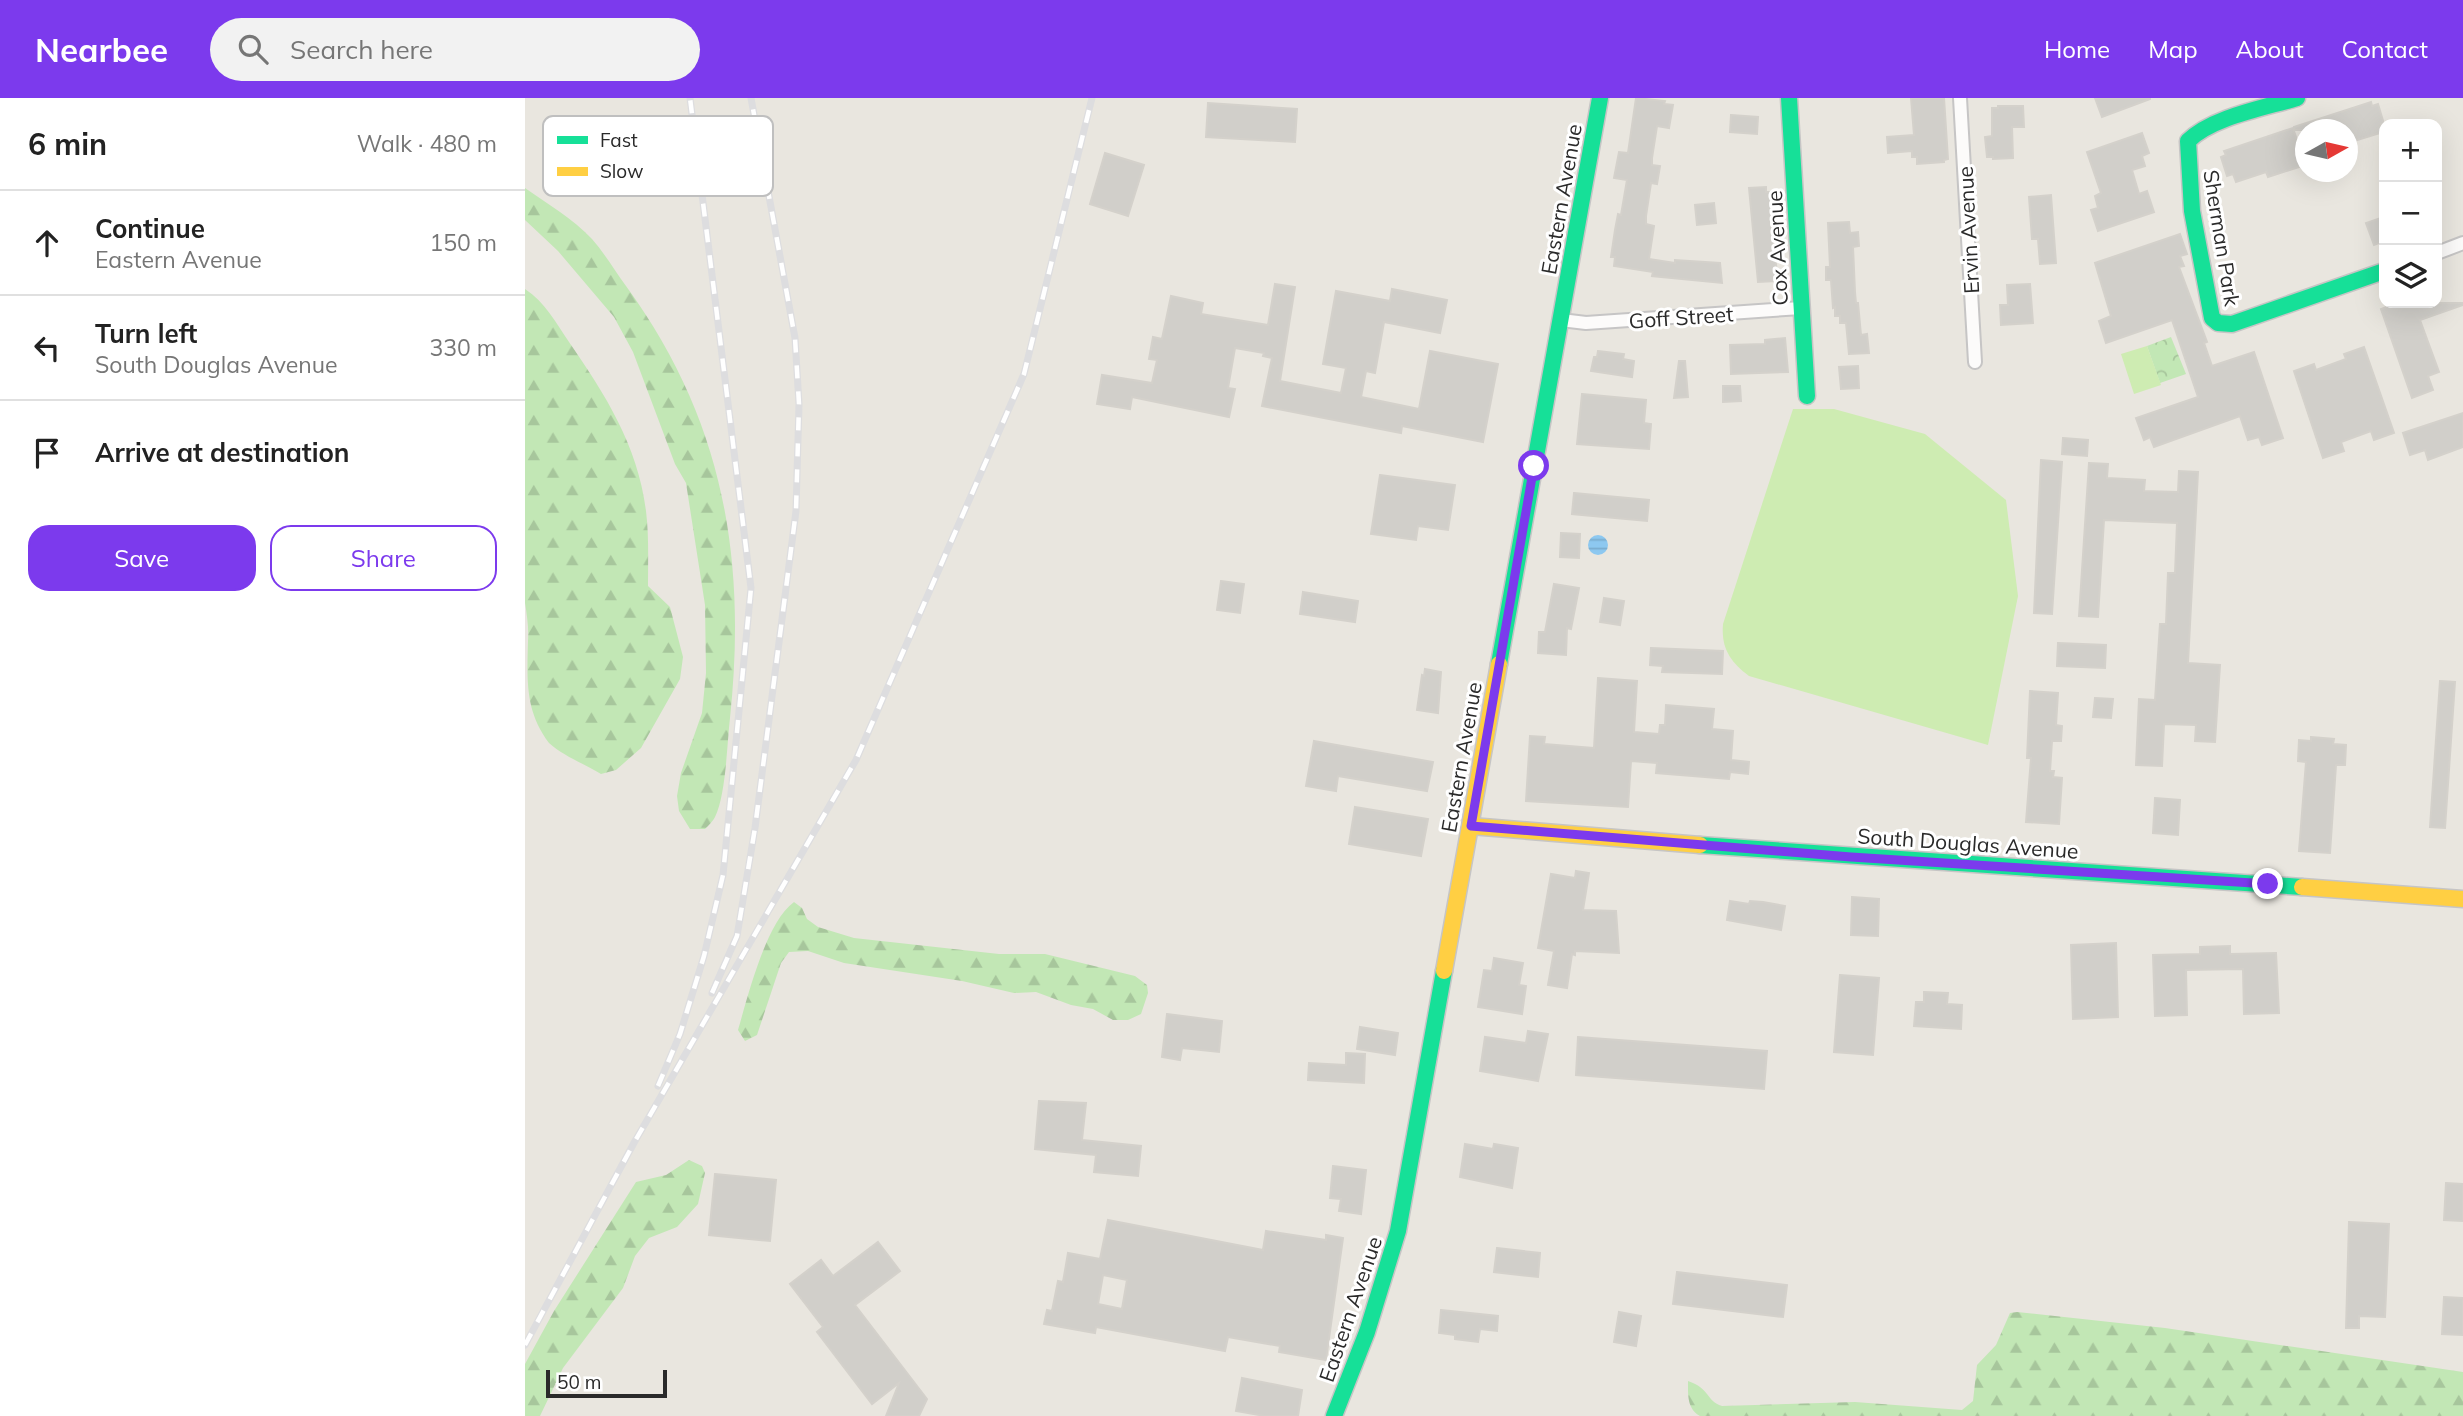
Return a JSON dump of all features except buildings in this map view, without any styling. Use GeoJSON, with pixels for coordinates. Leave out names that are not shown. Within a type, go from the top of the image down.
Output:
{"type":"FeatureCollection","features":[{"type":"Feature","properties":{"kind":"street","name":"Eastern Avenue"},"geometry":{"type":"LineString","coordinates":[[1334,1416],[1367,1332],[1398,1231],[1600,98]]}},
{"type":"Feature","properties":{"kind":"street","name":"Cox Avenue"},"geometry":{"type":"LineString","coordinates":[[1789,98],[1807,396]]}},
{"type":"Feature","properties":{"kind":"street","name":"Ervin Avenue"},"geometry":{"type":"LineString","coordinates":[[1960,98],[1975,362]]}},
{"type":"Feature","properties":{"kind":"street","name":"Sherman Park"},"geometry":{"type":"LineString","coordinates":[[2297,98],[2211,125],[2191,136],[2188,141],[2193,211],[2212,318],[2218,323],[2232,324],[2379,273]]}},
{"type":"Feature","properties":{"kind":"street"},"geometry":{"type":"LineString","coordinates":[[2442,251],[2463,243]]}},
{"type":"Feature","properties":{"kind":"street","name":"Goff Street"},"geometry":{"type":"LineString","coordinates":[[1561,320],[1586,323],[1801,309]]}},
{"type":"Feature","properties":{"kind":"street","name":"South Douglas Avenue"},"geometry":{"type":"LineString","coordinates":[[1471,826],[1826,855],[2463,899]]}},
{"type":"Feature","properties":{"kind":"green space"},"geometry":{"type":"Polygon","coordinates":[[[525,188],[560,212],[592,239],[659,336],[686,387],[706,439],[721,491],[735,601],[734,659],[724,783],[715,817],[705,829],[690,829],[679,811],[677,796],[681,773],[702,713],[706,673],[705,605],[686,483],[675,464],[633,352],[614,317],[558,251],[525,220],[525,188]]]}},
{"type":"Feature","properties":{"kind":"green space"},"geometry":{"type":"Polygon","coordinates":[[[525,289],[555,320],[607,401],[628,443],[636,464],[646,511],[648,586],[670,607],[683,657],[680,679],[641,748],[616,770],[601,774],[549,743],[535,719],[529,695],[525,603],[525,289]]]}},
{"type":"Feature","properties":{"kind":"green space"},"geometry":{"type":"Polygon","coordinates":[[[2171,337],[2186,374],[2160,383],[2147,346],[2171,337]]]}},
{"type":"Feature","properties":{"kind":"green space"},"geometry":{"type":"Polygon","coordinates":[[[2147,346],[2161,385],[2134,394],[2121,354],[2147,346]]]}},
{"type":"Feature","properties":{"kind":"green space"},"geometry":{"type":"Polygon","coordinates":[[[1793,409],[1834,409],[1925,434],[2006,500],[2018,596],[1988,745],[1749,676],[1728,654],[1723,624],[1793,409]]]}},
{"type":"Feature","properties":{"kind":"green space"},"geometry":{"type":"Polygon","coordinates":[[[794,902],[802,908],[807,919],[818,927],[854,938],[999,954],[1045,954],[1135,976],[1147,985],[1148,993],[1141,1014],[1128,1020],[1113,1020],[1093,1009],[1071,1005],[1036,992],[1014,993],[962,981],[844,963],[808,951],[789,952],[781,963],[757,1035],[745,1041],[738,1030],[759,961],[775,926],[794,902]]]}},
{"type":"Feature","properties":{"kind":"green space"},"geometry":{"type":"Polygon","coordinates":[[[689,1160],[702,1166],[705,1173],[698,1204],[677,1227],[649,1238],[635,1256],[623,1288],[563,1368],[540,1416],[525,1416],[525,1364],[554,1311],[636,1182],[666,1175],[689,1160]]]}},
{"type":"Feature","properties":{"kind":"green space"},"geometry":{"type":"Polygon","coordinates":[[[2010,1313],[2165,1328],[2463,1372],[2463,1416],[1700,1416],[1689,1401],[1688,1381],[1700,1387],[1722,1406],[1855,1402],[1962,1410],[1973,1401],[1977,1365],[1996,1345],[2010,1313]]]}},
{"type":"Feature","properties":{"kind":"water"},"geometry":{"type":"Polygon","coordinates":[[[1598,535],[1605,538],[1608,545],[1605,552],[1598,555],[1591,552],[1588,545],[1591,538],[1598,535]]]}},
{"type":"Feature","properties":{"kind":"railway"},"geometry":{"type":"LineString","coordinates":[[690,98],[692,116]]}},
{"type":"Feature","properties":{"kind":"railway"},"geometry":{"type":"LineString","coordinates":[[751,98],[754,116]]}},
{"type":"Feature","properties":{"kind":"railway"},"geometry":{"type":"LineString","coordinates":[[525,1345],[635,1141],[856,760],[1024,374],[1092,98]]}},
{"type":"Feature","properties":{"kind":"railway"},"geometry":{"type":"LineString","coordinates":[[658,1086],[680,1034],[704,956],[723,875],[751,588],[702,196]]}},
{"type":"Feature","properties":{"kind":"railway"},"geometry":{"type":"LineString","coordinates":[[712,993],[737,936],[755,828],[796,511],[799,404],[795,338],[769,196]]}},
{"type":"Feature","properties":{"kind":"traffic: fast"},"geometry":{"type":"LineString","coordinates":[[1499,664],[1600,98]]}},
{"type":"Feature","properties":{"kind":"traffic: fast"},"geometry":{"type":"LineString","coordinates":[[1789,98],[1807,396]]}},
{"type":"Feature","properties":{"kind":"traffic: fast"},"geometry":{"type":"LineString","coordinates":[[2297,98],[2224,119],[2188,141],[2192,211],[2212,318],[2218,323],[2232,324],[2379,273]]}},
{"type":"Feature","properties":{"kind":"traffic: fast"},"geometry":{"type":"LineString","coordinates":[[1700,845],[2302,887]]}},
{"type":"Feature","properties":{"kind":"traffic: fast"},"geometry":{"type":"LineString","coordinates":[[1334,1416],[1367,1332],[1398,1231],[1444,971]]}},
{"type":"Feature","properties":{"kind":"traffic: slow"},"geometry":{"type":"LineString","coordinates":[[1444,971],[1499,664]]}},
{"type":"Feature","properties":{"kind":"traffic: slow"},"geometry":{"type":"LineString","coordinates":[[1471,826],[1700,845]]}},
{"type":"Feature","properties":{"kind":"traffic: slow"},"geometry":{"type":"LineString","coordinates":[[2302,887],[2463,899]]}},
{"type":"Feature","properties":{"kind":"route"},"geometry":{"type":"LineString","coordinates":[[1534,466],[1471,826],[1851,857],[2268,884]]}}]}
